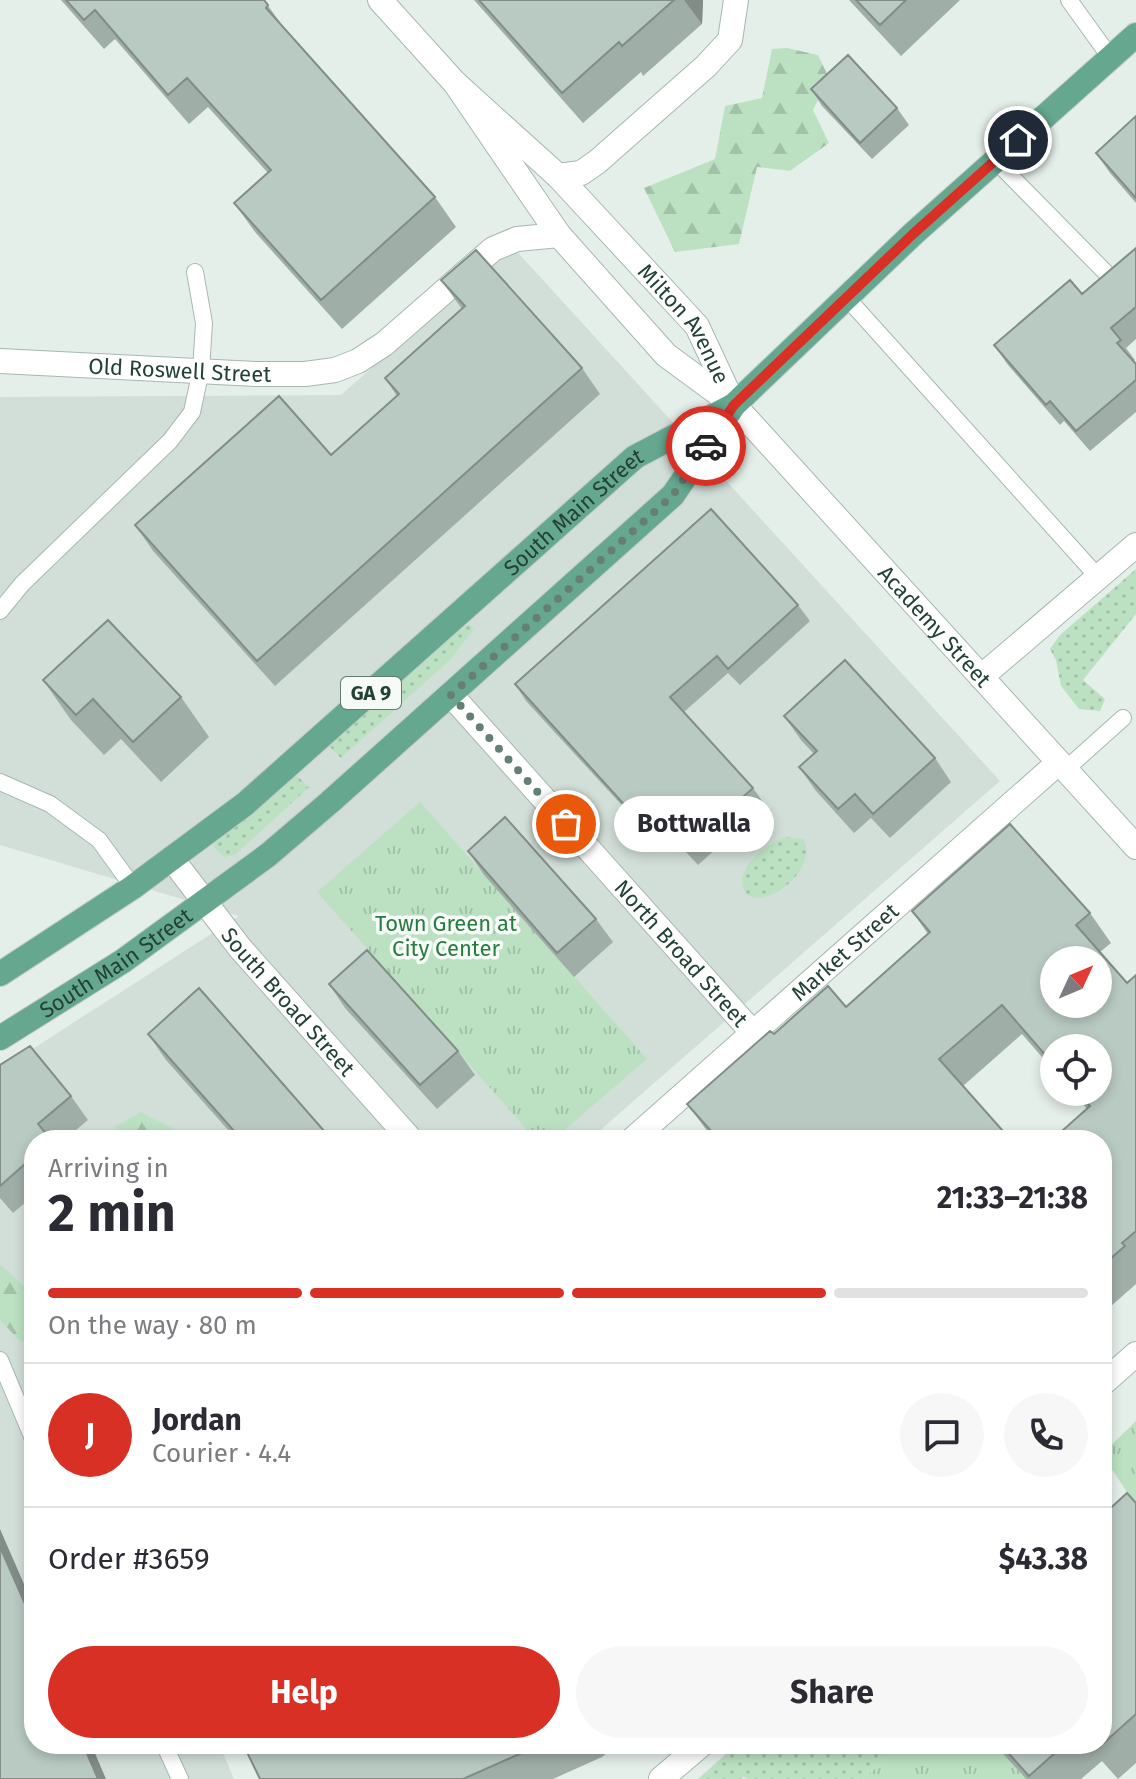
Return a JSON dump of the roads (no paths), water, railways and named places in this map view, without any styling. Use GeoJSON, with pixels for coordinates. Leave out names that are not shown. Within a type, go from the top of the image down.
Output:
{"type":"FeatureCollection","features":[{"type":"Feature","properties":{"kind":"main road","name":"GA 9"},"geometry":{"type":"LineString","coordinates":[[734,405],[995,160],[1136,35]]}},
{"type":"Feature","properties":{"kind":"main road","name":"South Main Street"},"geometry":{"type":"LineString","coordinates":[[0,1038],[123,961],[268,855],[673,495],[734,405]]}},
{"type":"Feature","properties":{"kind":"main road","name":"South Main Street"},"geometry":{"type":"LineString","coordinates":[[0,974],[133,887],[276,777],[635,457],[734,405]]}},
{"type":"Feature","properties":{"kind":"street","name":"Milton Avenue"},"geometry":{"type":"LineString","coordinates":[[380,0],[455,83],[558,176],[697,326],[734,405]]}},
{"type":"Feature","properties":{"kind":"street"},"geometry":{"type":"LineString","coordinates":[[558,176],[581,173],[597,162],[706,66],[730,40],[736,0]]}},
{"type":"Feature","properties":{"kind":"street","name":"Milton Avenue"},"geometry":{"type":"LineString","coordinates":[[455,83],[559,235],[666,355],[734,405]]}},
{"type":"Feature","properties":{"kind":"street","name":"Old Roswell Street"},"geometry":{"type":"LineString","coordinates":[[0,361],[305,374],[335,370],[358,361],[384,344],[493,249],[517,239],[559,235]]}},
{"type":"Feature","properties":{"kind":"street","name":"Academy Street"},"geometry":{"type":"LineString","coordinates":[[734,405],[1136,847]]}},
{"type":"Feature","properties":{"kind":"street"},"geometry":{"type":"LineString","coordinates":[[981,677],[1136,545]]}},
{"type":"Feature","properties":{"kind":"street","name":"North Broad Street"},"geometry":{"type":"LineString","coordinates":[[451,695],[753,1033]]}},
{"type":"Feature","properties":{"kind":"street","name":"Market Street"},"geometry":{"type":"LineString","coordinates":[[643,1130],[1062,766]]}},
{"type":"Feature","properties":{"kind":"street","name":"South Broad Street"},"geometry":{"type":"LineString","coordinates":[[172,859],[240,948],[402,1130]]}},
{"type":"Feature","properties":{"kind":"street"},"geometry":{"type":"LineString","coordinates":[[1112,1375],[1136,1354]]}},
{"type":"Feature","properties":{"kind":"street"},"geometry":{"type":"LineString","coordinates":[[661,1779],[690,1754]]}},
{"type":"Feature","properties":{"kind":"lane"},"geometry":{"type":"LineString","coordinates":[[1069,0],[1110,57]]}},
{"type":"Feature","properties":{"kind":"lane"},"geometry":{"type":"LineString","coordinates":[[995,160],[1112,279]]}},
{"type":"Feature","properties":{"kind":"lane"},"geometry":{"type":"LineString","coordinates":[[0,611],[22,584],[170,441],[192,412],[201,370],[204,323],[195,272]]}},
{"type":"Feature","properties":{"kind":"lane"},"geometry":{"type":"LineString","coordinates":[[847,298],[1098,577]]}},
{"type":"Feature","properties":{"kind":"lane"},"geometry":{"type":"LineString","coordinates":[[1062,766],[1123,718]]}},
{"type":"Feature","properties":{"kind":"lane"},"geometry":{"type":"LineString","coordinates":[[0,782],[50,804],[99,840],[133,887]]}},
{"type":"Feature","properties":{"kind":"lane"},"geometry":{"type":"LineString","coordinates":[[0,1360],[24,1417]]}},
{"type":"Feature","properties":{"kind":"lane"},"geometry":{"type":"LineString","coordinates":[[169,1754],[180,1779]]}},
{"type":"Feature","properties":{"kind":"place","name":"Bottwalla"},"geometry":{"type":"Point","coordinates":[566,824]}},
{"type":"Feature","properties":{"kind":"park label","name":"Town Green at City Center"},"geometry":{"type":"Point","coordinates":[446,936]}}]}
